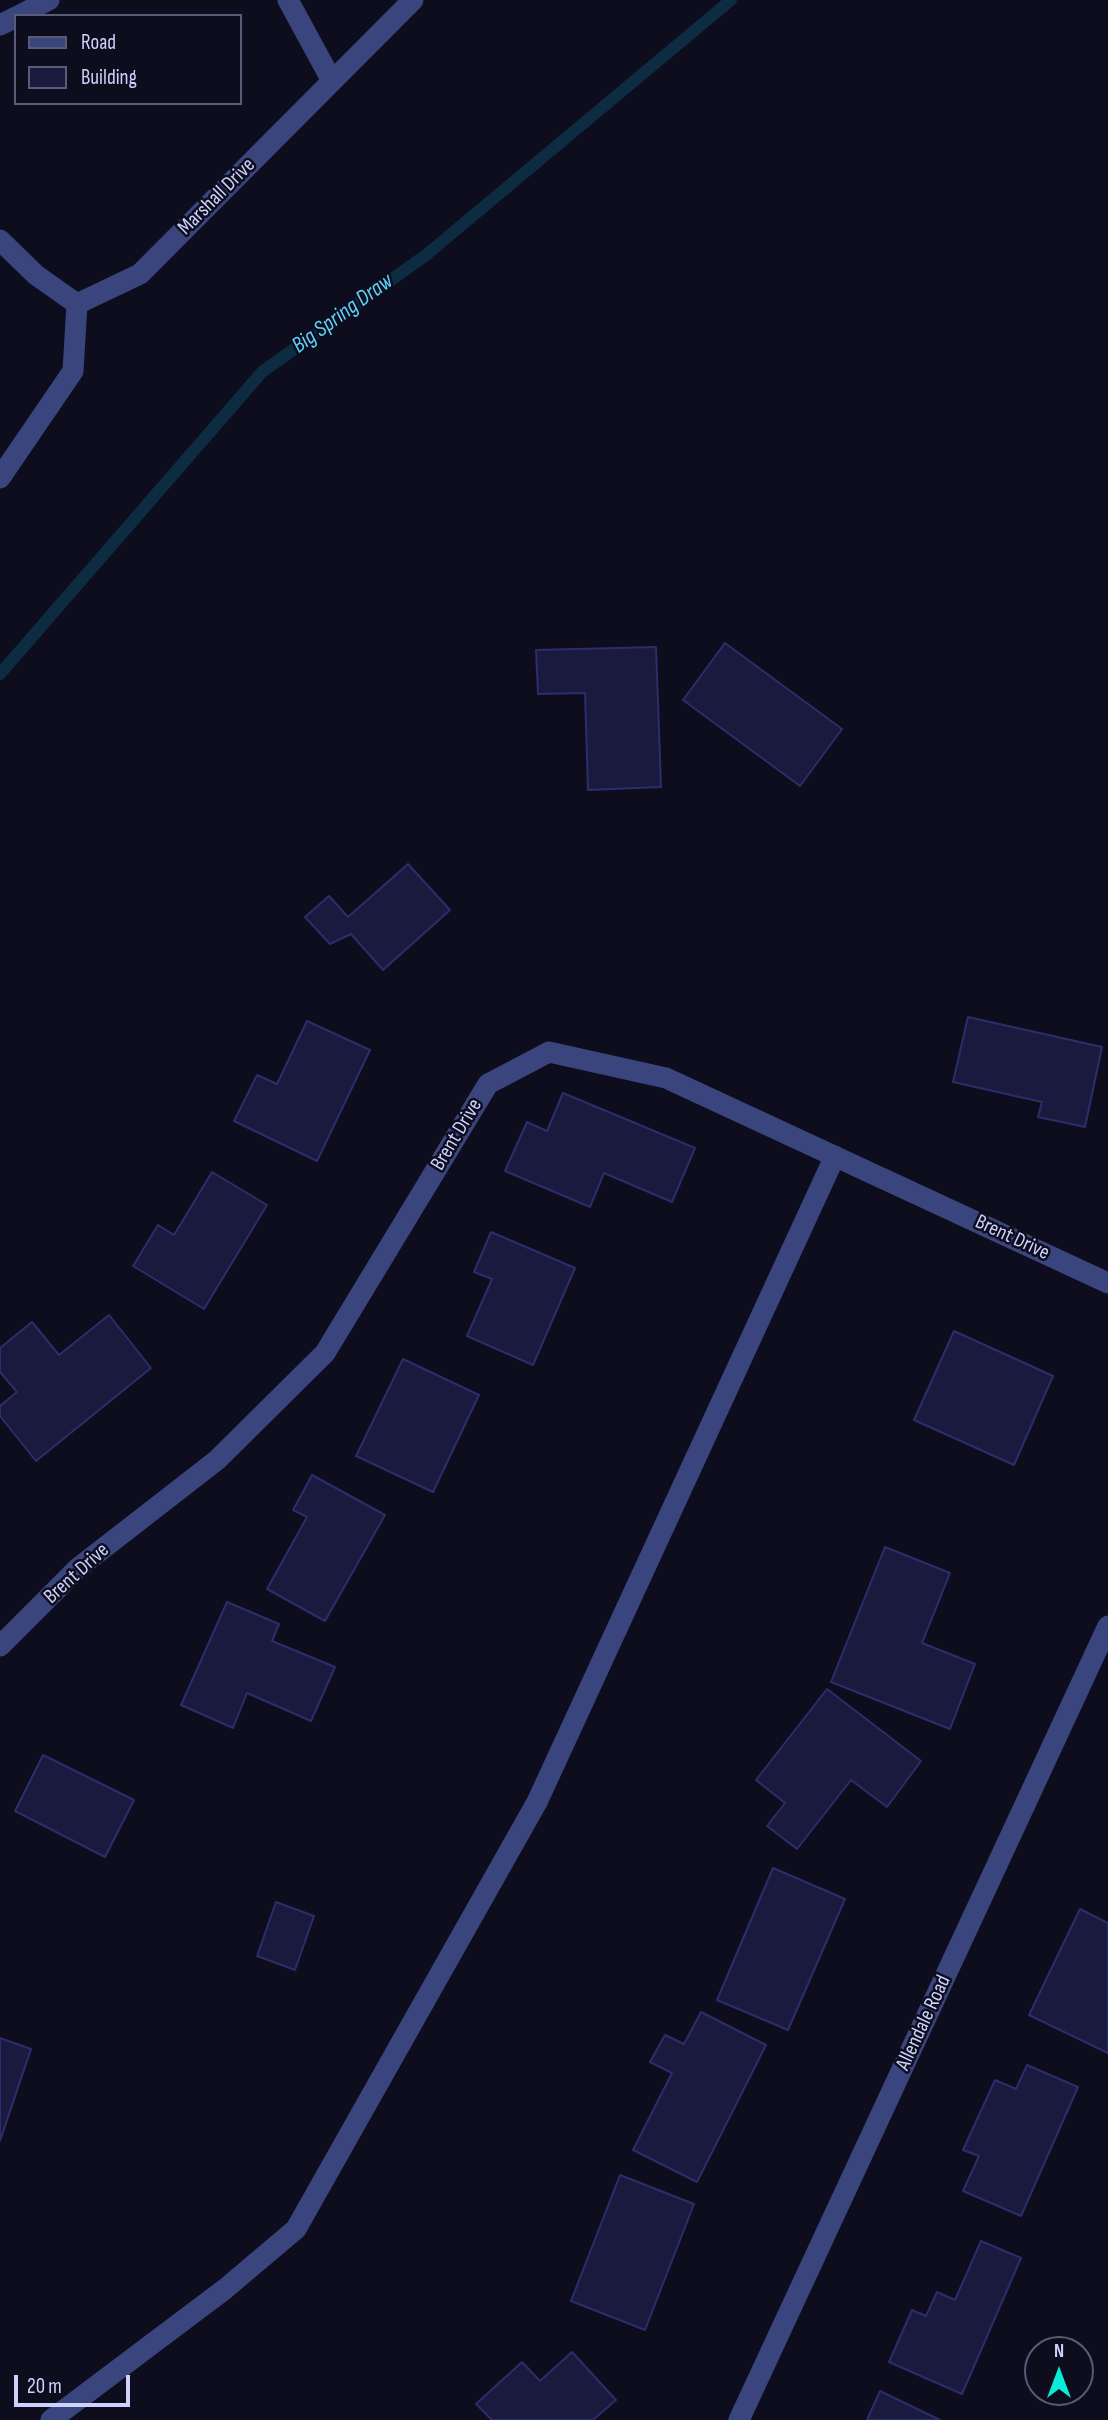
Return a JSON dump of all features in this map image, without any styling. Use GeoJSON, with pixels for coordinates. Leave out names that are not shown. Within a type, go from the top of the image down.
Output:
{"type":"FeatureCollection","features":[{"type":"Feature","properties":{"kind":"street"},"geometry":{"type":"LineString","coordinates":[[21,14],[49,0]]}},
{"type":"Feature","properties":{"kind":"street"},"geometry":{"type":"LineString","coordinates":[[288,0],[332,81]]}},
{"type":"Feature","properties":{"kind":"street","name":"Marshall Drive"},"geometry":{"type":"LineString","coordinates":[[77,304],[141,274],[413,0]]}},
{"type":"Feature","properties":{"kind":"street"},"geometry":{"type":"LineString","coordinates":[[0,240],[36,275],[77,304],[73,371],[0,478]]}},
{"type":"Feature","properties":{"kind":"street","name":"Brent Drive"},"geometry":{"type":"LineString","coordinates":[[0,1646],[78,1568],[217,1460],[325,1353],[488,1084],[549,1052],[666,1078],[1108,1283]]}},
{"type":"Feature","properties":{"kind":"street"},"geometry":{"type":"LineString","coordinates":[[51,2420],[225,2289],[296,2229],[537,1802],[835,1156]]}},
{"type":"Feature","properties":{"kind":"street","name":"Allendale Road"},"geometry":{"type":"LineString","coordinates":[[739,2420],[1108,1626]]}},
{"type":"Feature","properties":{"kind":"building"},"geometry":{"type":"Polygon","coordinates":[[[725,643],[842,729],[800,786],[683,700],[725,643]]]}},
{"type":"Feature","properties":{"kind":"building"},"geometry":{"type":"Polygon","coordinates":[[[656,647],[661,787],[588,790],[585,693],[538,694],[536,650],[656,647]]]}},
{"type":"Feature","properties":{"kind":"building"},"geometry":{"type":"Polygon","coordinates":[[[408,864],[450,910],[383,970],[351,934],[330,944],[305,917],[329,896],[348,917],[408,864]]]}},
{"type":"Feature","properties":{"kind":"building"},"geometry":{"type":"Polygon","coordinates":[[[968,1017],[1102,1047],[1085,1127],[1038,1117],[1042,1102],[953,1082],[968,1017]]]}},
{"type":"Feature","properties":{"kind":"building"},"geometry":{"type":"Polygon","coordinates":[[[307,1021],[370,1050],[317,1161],[234,1121],[257,1075],[277,1084],[307,1021]]]}},
{"type":"Feature","properties":{"kind":"building"},"geometry":{"type":"Polygon","coordinates":[[[563,1093],[695,1148],[672,1202],[604,1173],[590,1207],[505,1171],[527,1122],[547,1131],[563,1093]]]}},
{"type":"Feature","properties":{"kind":"building"},"geometry":{"type":"Polygon","coordinates":[[[212,1172],[267,1205],[204,1309],[133,1266],[158,1225],[174,1235],[212,1172]]]}},
{"type":"Feature","properties":{"kind":"building"},"geometry":{"type":"Polygon","coordinates":[[[491,1232],[575,1268],[533,1365],[467,1336],[492,1279],[474,1272],[491,1232]]]}},
{"type":"Feature","properties":{"kind":"building"},"geometry":{"type":"Polygon","coordinates":[[[109,1315],[151,1368],[36,1461],[0,1416],[0,1406],[17,1392],[0,1372],[0,1348],[32,1322],[59,1355],[109,1315]]]}},
{"type":"Feature","properties":{"kind":"building"},"geometry":{"type":"Polygon","coordinates":[[[954,1331],[1053,1376],[1014,1465],[914,1420],[954,1331]]]}},
{"type":"Feature","properties":{"kind":"building"},"geometry":{"type":"Polygon","coordinates":[[[403,1359],[479,1395],[433,1492],[356,1456],[403,1359]]]}},
{"type":"Feature","properties":{"kind":"building"},"geometry":{"type":"Polygon","coordinates":[[[312,1475],[385,1515],[325,1621],[267,1589],[307,1517],[293,1510],[312,1475]]]}},
{"type":"Feature","properties":{"kind":"building"},"geometry":{"type":"Polygon","coordinates":[[[885,1547],[950,1573],[922,1643],[975,1664],[950,1729],[831,1682],[885,1547]]]}},
{"type":"Feature","properties":{"kind":"building"},"geometry":{"type":"Polygon","coordinates":[[[227,1602],[279,1624],[272,1641],[335,1667],[311,1721],[247,1693],[233,1728],[181,1705],[227,1602]]]}},
{"type":"Feature","properties":{"kind":"building"},"geometry":{"type":"Polygon","coordinates":[[[827,1689],[921,1761],[887,1807],[851,1780],[797,1849],[767,1826],[785,1803],[756,1780],[827,1689]]]}},
{"type":"Feature","properties":{"kind":"building"},"geometry":{"type":"Polygon","coordinates":[[[43,1755],[134,1800],[105,1857],[15,1811],[43,1755]]]}},
{"type":"Feature","properties":{"kind":"building"},"geometry":{"type":"Polygon","coordinates":[[[773,1868],[845,1899],[788,2030],[717,2000],[773,1868]]]}},
{"type":"Feature","properties":{"kind":"building"},"geometry":{"type":"Polygon","coordinates":[[[276,1902],[314,1916],[295,1970],[257,1956],[276,1902]]]}},
{"type":"Feature","properties":{"kind":"building"},"geometry":{"type":"Polygon","coordinates":[[[1080,1909],[1108,1923],[1108,2053],[1029,2015],[1080,1909]]]}},
{"type":"Feature","properties":{"kind":"building"},"geometry":{"type":"Polygon","coordinates":[[[701,2012],[766,2045],[697,2182],[633,2150],[672,2073],[650,2062],[665,2035],[684,2044],[701,2012]]]}},
{"type":"Feature","properties":{"kind":"building"},"geometry":{"type":"Polygon","coordinates":[[[0,2038],[31,2049],[0,2141],[0,2038]]]}},
{"type":"Feature","properties":{"kind":"building"},"geometry":{"type":"Polygon","coordinates":[[[1027,2065],[1078,2087],[1021,2216],[963,2191],[979,2156],[963,2150],[995,2080],[1016,2089],[1027,2065]]]}},
{"type":"Feature","properties":{"kind":"building"},"geometry":{"type":"Polygon","coordinates":[[[620,2175],[694,2204],[645,2330],[571,2301],[620,2175]]]}},
{"type":"Feature","properties":{"kind":"building"},"geometry":{"type":"Polygon","coordinates":[[[981,2241],[1021,2258],[962,2394],[889,2362],[912,2310],[926,2316],[937,2292],[955,2300],[981,2241]]]}},
{"type":"Feature","properties":{"kind":"building"},"geometry":{"type":"Polygon","coordinates":[[[572,2352],[616,2400],[593,2420],[492,2420],[476,2404],[522,2362],[540,2381],[572,2352]]]}},
{"type":"Feature","properties":{"kind":"building"},"geometry":{"type":"Polygon","coordinates":[[[880,2391],[940,2420],[867,2420],[880,2391]]]}},
{"type":"Feature","properties":{"kind":"waterway","name":"Big Spring Draw"},"geometry":{"type":"LineString","coordinates":[[0,674],[262,372],[426,255],[731,0]]}}]}
